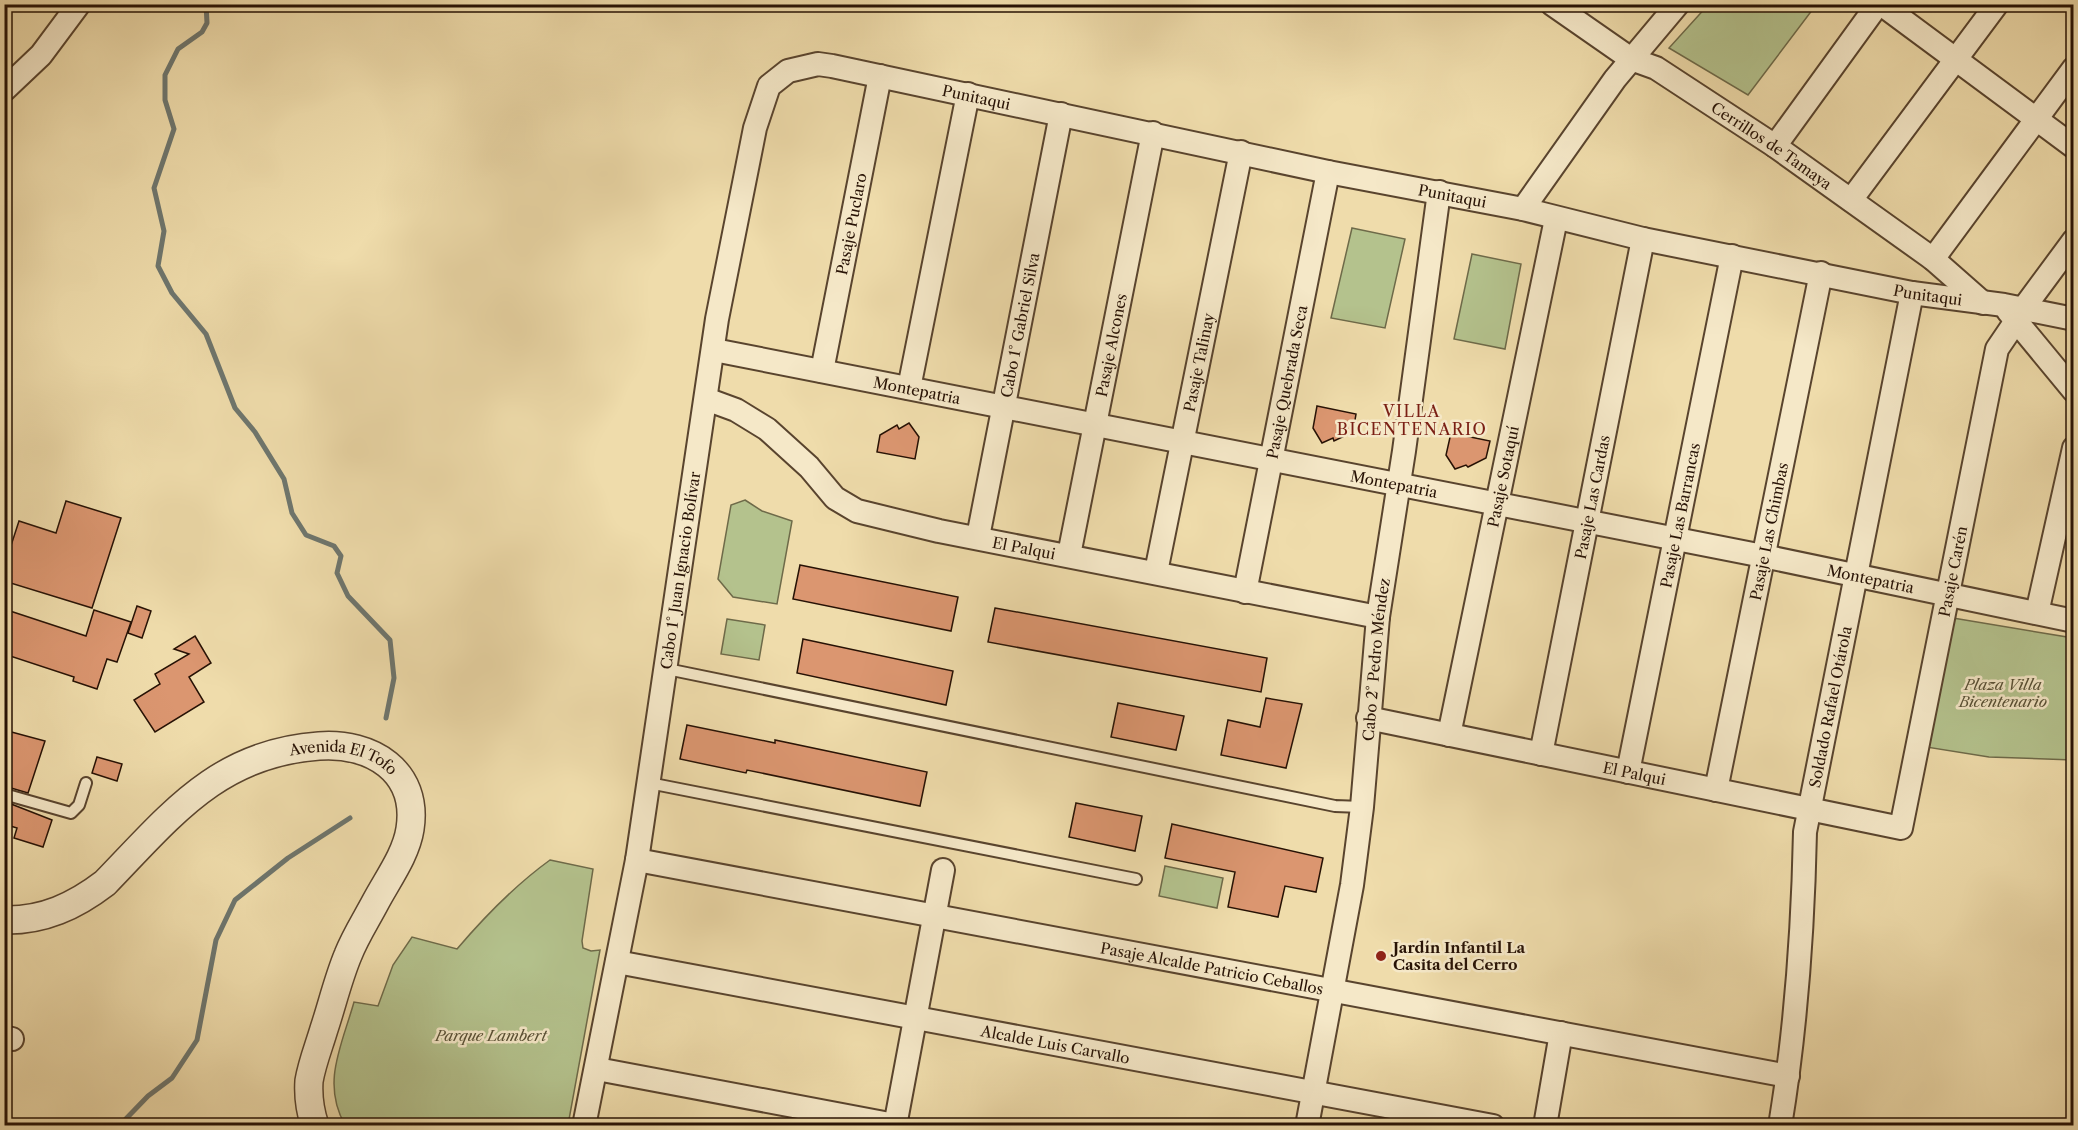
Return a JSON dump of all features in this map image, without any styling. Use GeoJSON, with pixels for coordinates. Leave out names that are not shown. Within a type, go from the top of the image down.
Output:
{"type":"FeatureCollection","features":[{"type":"Feature","properties":{"kind":"street"},"geometry":{"type":"LineString","coordinates":[[4,90],[42,55],[79,4]]}},
{"type":"Feature","properties":{"kind":"street","name":"Cerrillos de Tamaya"},"geometry":{"type":"LineString","coordinates":[[1552,4],[1630,59],[1656,68],[1775,146],[2007,310],[2073,391]]}},
{"type":"Feature","properties":{"kind":"street"},"geometry":{"type":"LineString","coordinates":[[1523,209],[1630,59],[1678,4]]}},
{"type":"Feature","properties":{"kind":"street"},"geometry":{"type":"LineString","coordinates":[[1775,146],[1880,4],[2073,147]]}},
{"type":"Feature","properties":{"kind":"street"},"geometry":{"type":"LineString","coordinates":[[1851,200],[1997,4]]}},
{"type":"Feature","properties":{"kind":"street","name":"Cabo 1° Juan Ignacio Bolívar"},"geometry":{"type":"LineString","coordinates":[[584,1125],[637,860],[717,319],[755,128],[769,86],[788,71],[818,64],[832,66]]}},
{"type":"Feature","properties":{"kind":"street","name":"Punitaqui"},"geometry":{"type":"LineString","coordinates":[[832,66],[1328,172],[1523,209],[1643,239],[1912,293],[2073,319]]}},
{"type":"Feature","properties":{"kind":"street"},"geometry":{"type":"LineString","coordinates":[[1933,259],[2073,68]]}},
{"type":"Feature","properties":{"kind":"street","name":"Pasaje Puclaro"},"geometry":{"type":"LineString","coordinates":[[822,371],[880,76]]}},
{"type":"Feature","properties":{"kind":"street"},"geometry":{"type":"LineString","coordinates":[[909,388],[968,94]]}},
{"type":"Feature","properties":{"kind":"street","name":"Cabo 1° Gabriel Silva"},"geometry":{"type":"LineString","coordinates":[[978,537],[1062,114]]}},
{"type":"Feature","properties":{"kind":"street","name":"Pasaje Alcones"},"geometry":{"type":"LineString","coordinates":[[1069,555],[1153,133]]}},
{"type":"Feature","properties":{"kind":"street","name":"Pasaje Talinay"},"geometry":{"type":"LineString","coordinates":[[1156,572],[1241,152]]}},
{"type":"Feature","properties":{"kind":"street","name":"Pasaje Quebrada Seca"},"geometry":{"type":"LineString","coordinates":[[1245,592],[1328,172]]}},
{"type":"Feature","properties":{"kind":"street","name":"Cabo 2° Pedro Méndez"},"geometry":{"type":"LineString","coordinates":[[1307,1125],[1333,992],[1362,807],[1378,617],[1439,192]]}},
{"type":"Feature","properties":{"kind":"street","name":"Pasaje Sotaquí"},"geometry":{"type":"LineString","coordinates":[[1449,735],[1556,219]]}},
{"type":"Feature","properties":{"kind":"street","name":"Pasaje Las Cardas"},"geometry":{"type":"LineString","coordinates":[[1541,754],[1643,239]]}},
{"type":"Feature","properties":{"kind":"street","name":"Pasaje Carén"},"geometry":{"type":"LineString","coordinates":[[1901,828],[1997,349],[2007,310],[2073,240]]}},
{"type":"Feature","properties":{"kind":"street","name":"Pasaje Las Barrancas"},"geometry":{"type":"LineString","coordinates":[[1629,772],[1732,256]]}},
{"type":"Feature","properties":{"kind":"street","name":"Pasaje Las Chimbas"},"geometry":{"type":"LineString","coordinates":[[1716,790],[1821,273]]}},
{"type":"Feature","properties":{"kind":"street","name":"Soldado Rafael Otárola"},"geometry":{"type":"LineString","coordinates":[[1780,1125],[1788,1076],[1809,809],[1912,293]]}},
{"type":"Feature","properties":{"kind":"street","name":"Montepatria"},"geometry":{"type":"LineString","coordinates":[[714,350],[1763,556],[2073,621]]}},
{"type":"Feature","properties":{"kind":"street","name":"El Palqui"},"geometry":{"type":"LineString","coordinates":[[706,399],[736,410],[767,429],[798,456],[826,489],[846,506],[870,515],[1378,617]]}},
{"type":"Feature","properties":{"kind":"street"},"geometry":{"type":"LineString","coordinates":[[2037,614],[2073,448]]}},
{"type":"Feature","properties":{"kind":"street","name":"El Palqui"},"geometry":{"type":"LineString","coordinates":[[1368,718],[1901,828]]}},
{"type":"Feature","properties":{"kind":"street","name":"Avenida El Tofo"},"geometry":{"type":"LineString","coordinates":[[4,920],[34,918],[54,913],[89,895],[105,884],[203,786],[239,765],[280,751],[337,744],[358,747],[380,758],[391,767],[405,790],[410,809],[410,830],[403,849],[344,966],[310,1075],[309,1096],[315,1125]]}},
{"type":"Feature","properties":{"kind":"street","name":"Pasaje Alcalde Patricio Ceballos"},"geometry":{"type":"LineString","coordinates":[[637,860],[1788,1076]]}},
{"type":"Feature","properties":{"kind":"street"},"geometry":{"type":"LineString","coordinates":[[597,1069],[897,1125],[943,870]]}},
{"type":"Feature","properties":{"kind":"street","name":"Alcalde Luis Carvallo"},"geometry":{"type":"LineString","coordinates":[[617,962],[1493,1125]]}},
{"type":"Feature","properties":{"kind":"street"},"geometry":{"type":"LineString","coordinates":[[1545,1125],[1561,1033]]}},
{"type":"Feature","properties":{"kind":"lane"},"geometry":{"type":"LineString","coordinates":[[667,669],[1335,806],[1362,807]]}},
{"type":"Feature","properties":{"kind":"lane"},"geometry":{"type":"LineString","coordinates":[[4,794],[71,813],[79,805],[86,783]]}},
{"type":"Feature","properties":{"kind":"lane"},"geometry":{"type":"LineString","coordinates":[[649,783],[1136,879]]}},
{"type":"Feature","properties":{"kind":"green space"},"geometry":{"type":"Polygon","coordinates":[[[1708,5],[1816,5],[1748,95],[1669,48],[1708,5]]]}},
{"type":"Feature","properties":{"kind":"green space"},"geometry":{"type":"Polygon","coordinates":[[[1352,228],[1405,239],[1385,328],[1331,318],[1352,228]]]}},
{"type":"Feature","properties":{"kind":"green space"},"geometry":{"type":"Polygon","coordinates":[[[1472,254],[1521,264],[1505,349],[1454,339],[1472,254]]]}},
{"type":"Feature","properties":{"kind":"green space"},"geometry":{"type":"Polygon","coordinates":[[[745,500],[762,511],[792,521],[777,604],[733,597],[718,579],[731,505],[745,500]]]}},
{"type":"Feature","properties":{"kind":"green space","name":"Plaza Villa Bicentenario"},"geometry":{"type":"Polygon","coordinates":[[[1953,618],[2073,638],[2073,760],[1989,757],[1926,747],[1953,618]]]}},
{"type":"Feature","properties":{"kind":"green space"},"geometry":{"type":"Polygon","coordinates":[[[727,619],[765,625],[759,660],[721,654],[727,619]]]}},
{"type":"Feature","properties":{"kind":"green space","name":"Parque Lambert"},"geometry":{"type":"Polygon","coordinates":[[[550,860],[593,869],[582,941],[583,948],[591,951],[600,950],[568,1125],[345,1125],[338,1109],[334,1079],[336,1064],[354,1002],[378,1006],[393,965],[412,937],[457,949],[501,901],[550,860]]]}},
{"type":"Feature","properties":{"kind":"green space"},"geometry":{"type":"Polygon","coordinates":[[[1165,866],[1223,878],[1217,908],[1159,896],[1165,866]]]}},
{"type":"Feature","properties":{"kind":"building"},"geometry":{"type":"Polygon","coordinates":[[[1317,406],[1356,414],[1353,432],[1334,441],[1333,438],[1322,443],[1313,428],[1317,406]]]}},
{"type":"Feature","properties":{"kind":"building"},"geometry":{"type":"Polygon","coordinates":[[[909,423],[919,437],[915,459],[877,452],[880,435],[897,425],[899,429],[909,423]]]}},
{"type":"Feature","properties":{"kind":"building"},"geometry":{"type":"Polygon","coordinates":[[[1451,433],[1490,441],[1486,458],[1468,467],[1466,465],[1455,469],[1446,455],[1451,433]]]}},
{"type":"Feature","properties":{"kind":"building"},"geometry":{"type":"Polygon","coordinates":[[[66,501],[121,518],[92,608],[4,581],[4,567],[19,521],[56,533],[66,501]]]}},
{"type":"Feature","properties":{"kind":"building"},"geometry":{"type":"Polygon","coordinates":[[[800,565],[958,597],[951,631],[793,599],[800,565]]]}},
{"type":"Feature","properties":{"kind":"building"},"geometry":{"type":"Polygon","coordinates":[[[137,606],[151,611],[142,638],[128,633],[137,606]]]}},
{"type":"Feature","properties":{"kind":"building"},"geometry":{"type":"Polygon","coordinates":[[[995,608],[1267,658],[1261,692],[988,642],[995,608]]]}},
{"type":"Feature","properties":{"kind":"building"},"geometry":{"type":"Polygon","coordinates":[[[4,609],[86,636],[94,610],[131,622],[117,662],[107,659],[97,689],[73,681],[74,677],[4,654],[4,609]]]}},
{"type":"Feature","properties":{"kind":"building"},"geometry":{"type":"Polygon","coordinates":[[[195,636],[211,663],[189,677],[204,702],[155,732],[134,700],[160,684],[155,674],[189,654],[174,649],[195,636]]]}},
{"type":"Feature","properties":{"kind":"building"},"geometry":{"type":"Polygon","coordinates":[[[803,639],[953,671],[946,705],[797,673],[803,639]]]}},
{"type":"Feature","properties":{"kind":"building"},"geometry":{"type":"Polygon","coordinates":[[[1266,698],[1302,704],[1286,768],[1221,755],[1228,720],[1260,727],[1266,698]]]}},
{"type":"Feature","properties":{"kind":"building"},"geometry":{"type":"Polygon","coordinates":[[[1118,703],[1184,716],[1176,750],[1111,737],[1118,703]]]}},
{"type":"Feature","properties":{"kind":"building"},"geometry":{"type":"Polygon","coordinates":[[[687,725],[775,743],[775,740],[927,772],[920,806],[747,770],[746,773],[680,759],[687,725]]]}},
{"type":"Feature","properties":{"kind":"building"},"geometry":{"type":"Polygon","coordinates":[[[4,730],[45,741],[28,793],[11,788],[11,782],[4,780],[4,730]]]}},
{"type":"Feature","properties":{"kind":"building"},"geometry":{"type":"Polygon","coordinates":[[[97,757],[122,764],[117,781],[92,773],[97,757]]]}},
{"type":"Feature","properties":{"kind":"building"},"geometry":{"type":"Polygon","coordinates":[[[6,802],[52,820],[43,847],[14,838],[17,828],[4,824],[6,802]]]}},
{"type":"Feature","properties":{"kind":"building"},"geometry":{"type":"Polygon","coordinates":[[[1076,803],[1142,816],[1135,851],[1069,837],[1076,803]]]}},
{"type":"Feature","properties":{"kind":"building"},"geometry":{"type":"Polygon","coordinates":[[[1172,824],[1323,858],[1316,892],[1285,886],[1278,917],[1228,907],[1235,872],[1165,858],[1172,824]]]}},
{"type":"Feature","properties":{"kind":"waterway"},"geometry":{"type":"LineString","coordinates":[[206,4],[207,23],[202,32],[178,49],[165,75],[165,100],[174,129],[154,188],[164,231],[158,266],[172,293],[206,334],[235,408],[255,432],[284,479],[292,513],[306,535],[334,546],[341,556],[337,573],[348,596],[390,640],[394,678],[386,718]]}},
{"type":"Feature","properties":{"kind":"waterway"},"geometry":{"type":"LineString","coordinates":[[119,1126],[148,1096],[172,1078],[197,1040],[216,940],[235,900],[288,858],[350,818]]}},
{"type":"Feature","properties":{"kind":"place","name":"Jardín Infantil La Casita del Cerro"},"geometry":{"type":"Point","coordinates":[1381,956]}},
{"type":"Feature","properties":{"kind":"district","name":"VILLA BICENTENARIO"},"geometry":{"type":"Point","coordinates":[1412,420]}}]}
